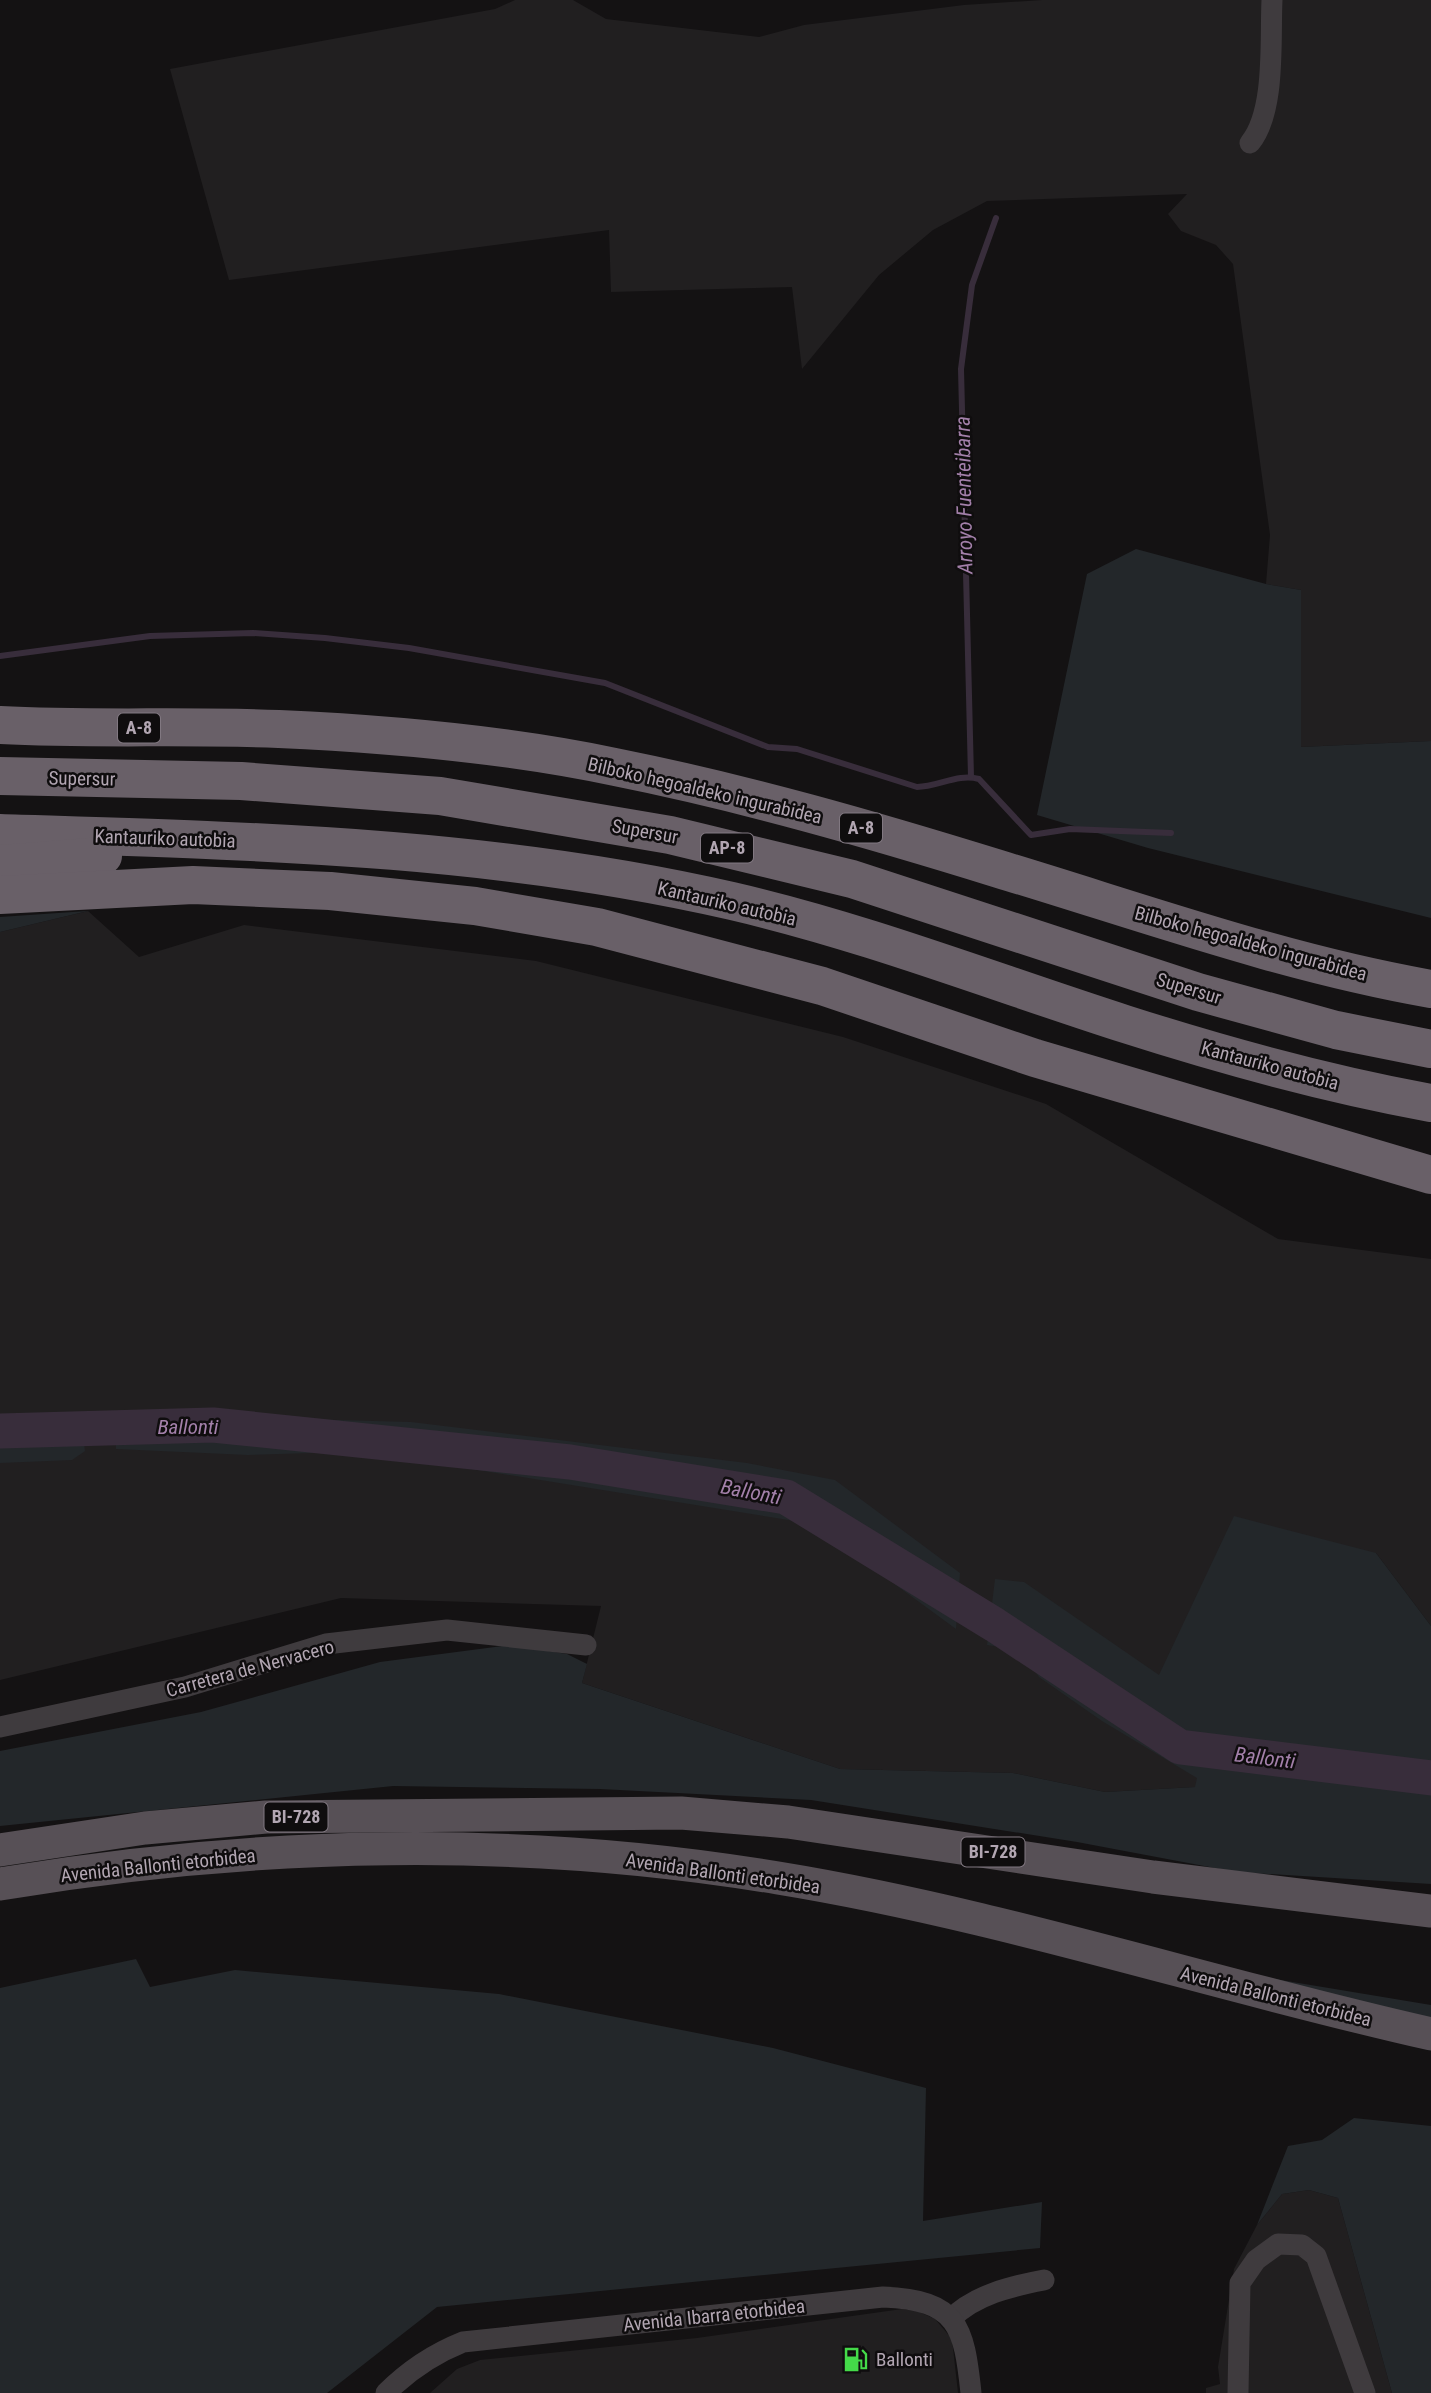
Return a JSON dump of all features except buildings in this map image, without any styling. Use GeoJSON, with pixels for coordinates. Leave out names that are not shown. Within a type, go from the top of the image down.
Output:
{"type":"FeatureCollection","features":[{"type":"Feature","properties":{"kind":"highway","name":"Bilboko hegoaldeko ingurabidea"},"geometry":{"type":"LineString","coordinates":[[0,725],[278,729],[369,735],[458,743],[611,766],[800,811],[999,869],[1206,935],[1431,989]]}},
{"type":"Feature","properties":{"kind":"highway","name":"Supersur"},"geometry":{"type":"LineString","coordinates":[[0,776],[241,781],[440,796],[670,835],[852,879],[1198,992],[1336,1030],[1431,1049]]}},
{"type":"Feature","properties":{"kind":"highway","name":"Kantauriko autobia"},"geometry":{"type":"LineString","coordinates":[[0,833],[364,846],[501,860],[733,901],[869,938],[1225,1054],[1328,1082],[1431,1103]]}},
{"type":"Feature","properties":{"kind":"highway"},"geometry":{"type":"LineString","coordinates":[[0,864],[255,841]]}},
{"type":"Feature","properties":{"kind":"highway"},"geometry":{"type":"LineString","coordinates":[[0,895],[193,885],[330,891],[475,906],[597,927],[673,944],[822,986],[1035,1058],[1431,1175]]}},
{"type":"Feature","properties":{"kind":"highway"},"geometry":{"type":"LineString","coordinates":[[1280,1129],[1431,1157]]}},
{"type":"Feature","properties":{"kind":"main road","name":"Avenida Ballonti etorbidea"},"geometry":{"type":"LineString","coordinates":[[0,1850],[145,1828],[266,1818],[681,1813],[788,1822],[1153,1877],[1431,1911]]}},
{"type":"Feature","properties":{"kind":"main road","name":"Avenida Ballonti etorbidea"},"geometry":{"type":"LineString","coordinates":[[0,1884],[76,1871],[201,1857],[374,1849],[491,1849],[632,1860],[776,1878],[910,1903],[1431,2034]]}},
{"type":"Feature","properties":{"kind":"main road"},"geometry":{"type":"LineString","coordinates":[[1391,1905],[1431,1904]]}},
{"type":"Feature","properties":{"kind":"street"},"geometry":{"type":"LineString","coordinates":[[1250,143],[1257,134],[1264,113],[1272,0]]}},
{"type":"Feature","properties":{"kind":"street","name":"Carretera de Nervacero"},"geometry":{"type":"LineString","coordinates":[[0,1727],[185,1687],[326,1644],[447,1630],[586,1645]]}},
{"type":"Feature","properties":{"kind":"street"},"geometry":{"type":"LineString","coordinates":[[1238,2393],[1240,2283],[1256,2260],[1278,2244],[1302,2245],[1317,2256],[1365,2393]]}},
{"type":"Feature","properties":{"kind":"street"},"geometry":{"type":"LineString","coordinates":[[971,2393],[965,2340],[951,2319],[961,2309],[1011,2287],[1044,2280]]}},
{"type":"Feature","properties":{"kind":"street","name":"Avenida Ibarra etorbidea"},"geometry":{"type":"LineString","coordinates":[[386,2393],[408,2371],[440,2351],[491,2337],[883,2297],[915,2299],[951,2319]]}},
{"type":"Feature","properties":{"kind":"shaded area"},"geometry":{"type":"Polygon","coordinates":[[[515,0],[573,0],[606,19],[759,37],[804,25],[964,5],[1042,0],[1431,0],[1431,741],[1301,747],[1301,590],[1266,584],[1270,535],[1233,264],[1216,245],[1181,231],[1168,214],[1187,194],[987,201],[933,230],[879,275],[802,369],[792,287],[611,292],[609,230],[229,280],[170,69],[495,9],[515,0]]]}},
{"type":"Feature","properties":{"kind":"shaded area"},"geometry":{"type":"Polygon","coordinates":[[[1136,549],[1266,584],[1301,590],[1301,747],[1431,741],[1431,918],[1148,848],[1037,815],[1087,574],[1136,549]]]}},
{"type":"Feature","properties":{"kind":"shaded area"},"geometry":{"type":"Polygon","coordinates":[[[88,911],[139,957],[244,925],[536,961],[843,1037],[1046,1104],[1278,1239],[1431,1259],[1431,1626],[1376,1553],[1198,1778],[1196,1787],[1105,1792],[1013,1773],[840,1769],[582,1683],[601,1606],[341,1598],[0,1680],[0,932],[88,911]]]}},
{"type":"Feature","properties":{"kind":"shaded area"},"geometry":{"type":"Polygon","coordinates":[[[88,911],[0,932],[0,917],[88,911]]]}},
{"type":"Feature","properties":{"kind":"shaded area"},"geometry":{"type":"Polygon","coordinates":[[[114,1414],[411,1422],[747,1463],[835,1480],[960,1573],[956,1629],[807,1523],[416,1460],[346,1452],[248,1455],[116,1449],[114,1414]]]}},
{"type":"Feature","properties":{"kind":"shaded area"},"geometry":{"type":"Polygon","coordinates":[[[80,1415],[85,1451],[72,1460],[0,1463],[0,1419],[80,1415]]]}},
{"type":"Feature","properties":{"kind":"shaded area"},"geometry":{"type":"Polygon","coordinates":[[[1234,1516],[1376,1553],[1431,1626],[1431,1884],[1236,1872],[1077,1842],[811,1800],[600,1789],[393,1786],[0,1826],[0,1751],[201,1712],[380,1662],[510,1645],[567,1654],[587,1664],[582,1683],[840,1769],[1013,1773],[1105,1792],[1195,1787],[1197,1778],[1102,1721],[1039,1677],[1020,1650],[987,1645],[995,1579],[1024,1582],[1159,1675],[1234,1516]]]}},
{"type":"Feature","properties":{"kind":"shaded area"},"geometry":{"type":"Polygon","coordinates":[[[136,1959],[150,1987],[235,1970],[499,1994],[773,2048],[926,2088],[923,2221],[1042,2202],[1040,2248],[437,2307],[327,2393],[0,2393],[0,1988],[136,1959]]]}},
{"type":"Feature","properties":{"kind":"shaded area"},"geometry":{"type":"Polygon","coordinates":[[[1239,1973],[1431,2005],[1431,2022],[1239,1973]]]}},
{"type":"Feature","properties":{"kind":"shaded area"},"geometry":{"type":"Polygon","coordinates":[[[1354,2118],[1431,2126],[1431,2393],[1392,2393],[1338,2198],[1309,2190],[1282,2194],[1257,2225],[1288,2146],[1322,2140],[1354,2118]]]}},
{"type":"Feature","properties":{"kind":"shaded area"},"geometry":{"type":"Polygon","coordinates":[[[1309,2190],[1338,2198],[1392,2393],[1206,2393],[1206,2388],[1220,2384],[1218,2367],[1234,2269],[1257,2225],[1282,2194],[1309,2190]]]}},
{"type":"Feature","properties":{"kind":"shaded area"},"geometry":{"type":"Polygon","coordinates":[[[902,2309],[917,2311],[935,2319],[952,2339],[958,2393],[430,2393],[457,2369],[480,2360],[697,2338],[902,2309]]]}},
{"type":"Feature","properties":{"kind":"waterway","name":"Arroyo Fuenteibarra"},"geometry":{"type":"LineString","coordinates":[[971,777],[961,369],[972,285],[996,218]]}},
{"type":"Feature","properties":{"kind":"waterway"},"geometry":{"type":"LineString","coordinates":[[0,656],[150,636],[253,633],[409,648],[605,683],[768,747],[797,749],[917,787],[963,778],[979,779],[1031,835],[1070,829],[1171,833]]}},
{"type":"Feature","properties":{"kind":"waterway","name":"Ballonti"},"geometry":{"type":"LineString","coordinates":[[0,1431],[213,1425],[570,1462],[786,1497],[995,1625],[1180,1747],[1431,1778]]}},
{"type":"Feature","properties":{"kind":"place","name":"Ballonti"},"geometry":{"type":"Point","coordinates":[856,2359]}}]}
